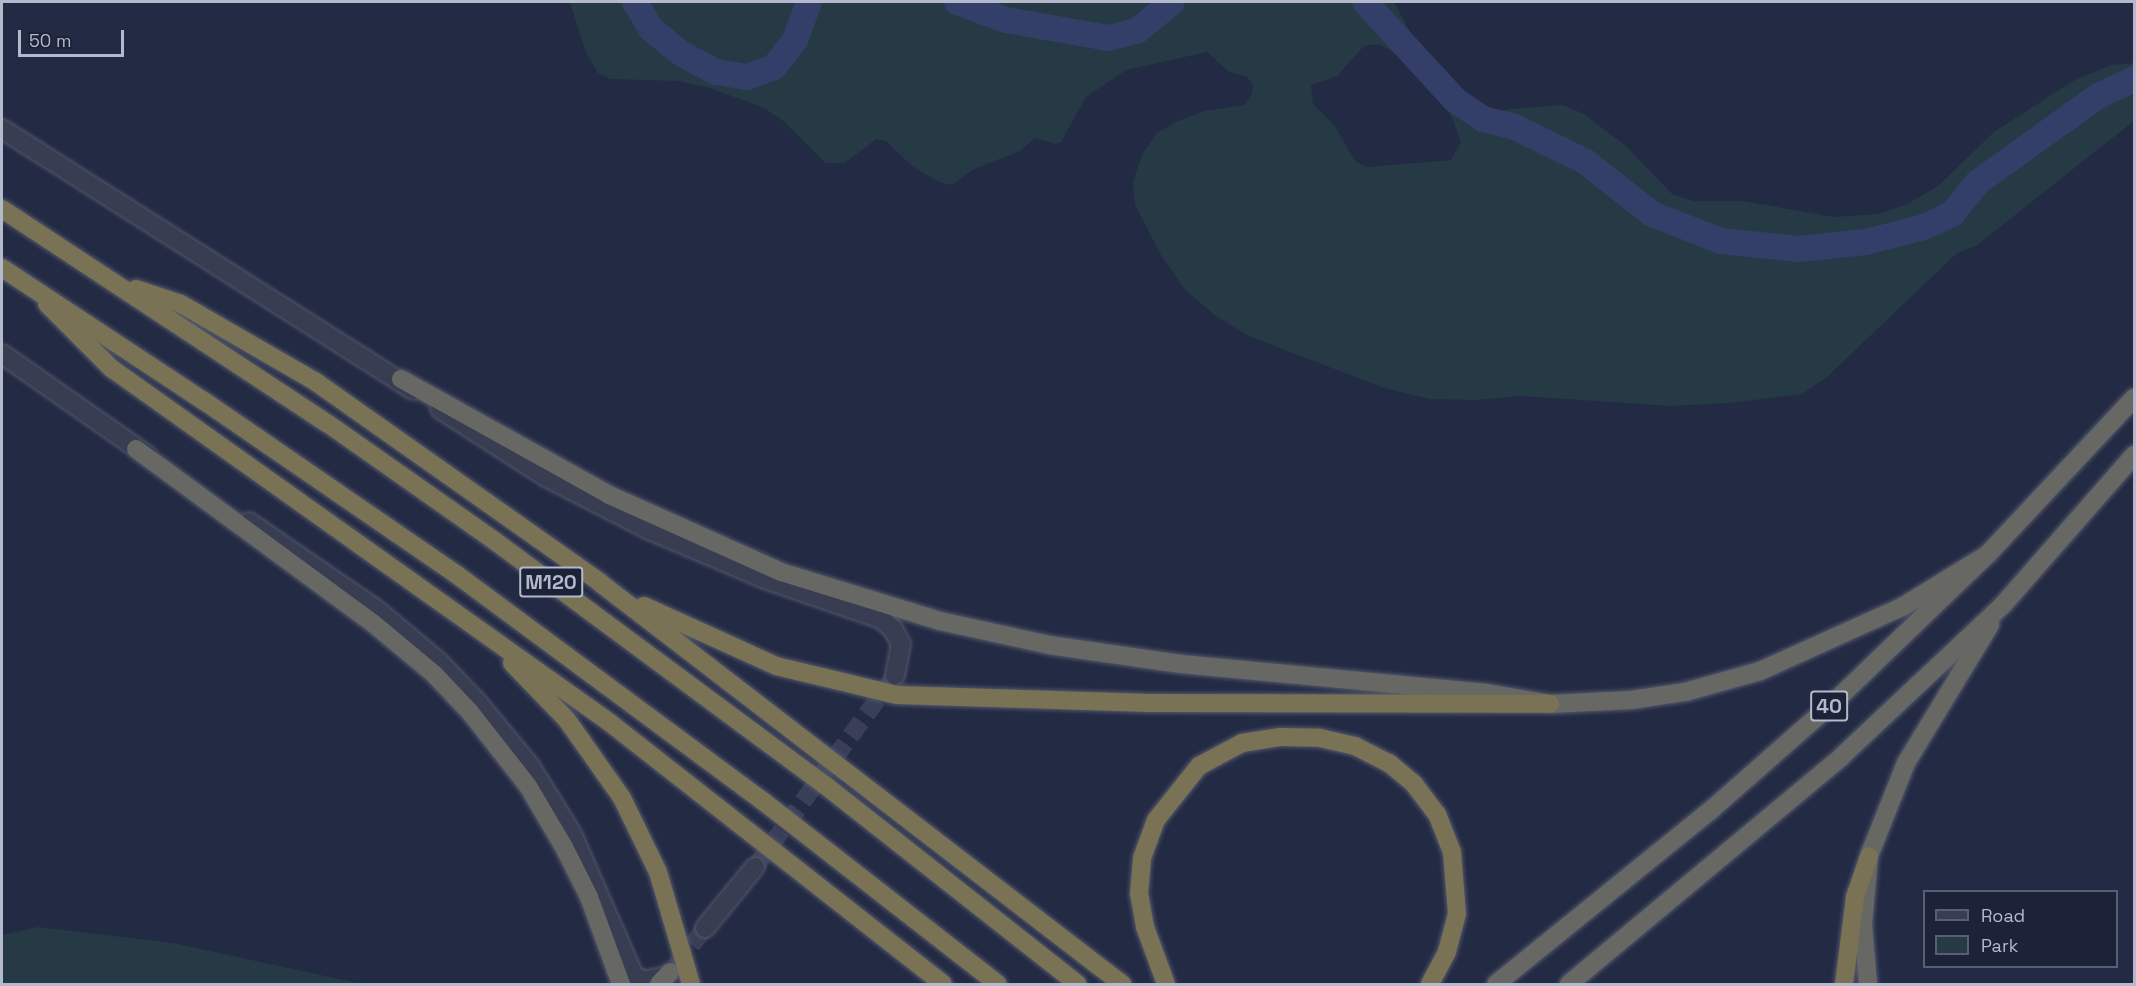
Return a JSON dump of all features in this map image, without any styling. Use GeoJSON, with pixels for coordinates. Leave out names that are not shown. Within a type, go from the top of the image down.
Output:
{"type":"FeatureCollection","features":[{"type":"Feature","properties":{"kind":"highway","name":"M120"},"geometry":{"type":"LineString","coordinates":[[2,209],[327,423],[640,646],[1078,984]]}},
{"type":"Feature","properties":{"kind":"highway","name":"M120"},"geometry":{"type":"LineString","coordinates":[[2,268],[465,581],[745,788],[998,984]]}},
{"type":"Feature","properties":{"kind":"highway"},"geometry":{"type":"LineString","coordinates":[[115,282],[181,304],[316,381],[599,582],[1122,984]]}},
{"type":"Feature","properties":{"kind":"highway"},"geometry":{"type":"LineString","coordinates":[[34,289],[70,332],[111,368],[609,722],[944,984]]}},
{"type":"Feature","properties":{"kind":"highway"},"geometry":{"type":"LineString","coordinates":[[401,379],[550,463],[673,526],[781,572],[940,621],[1108,655],[1487,693],[1550,704]]}},
{"type":"Feature","properties":{"kind":"highway","name":"40"},"geometry":{"type":"LineString","coordinates":[[1496,984],[1711,810],[1833,703],[1988,554],[2134,398]]}},
{"type":"Feature","properties":{"kind":"highway"},"geometry":{"type":"LineString","coordinates":[[136,449],[381,630],[434,674],[470,712],[528,786],[564,847],[589,897],[621,984]]}},
{"type":"Feature","properties":{"kind":"highway","name":"40"},"geometry":{"type":"LineString","coordinates":[[1569,984],[1841,757],[2002,606],[2134,454]]}},
{"type":"Feature","properties":{"kind":"highway"},"geometry":{"type":"LineString","coordinates":[[599,582],[696,633],[776,666],[897,695],[1149,703],[1550,704],[1631,700],[1685,692],[1752,674],[1902,607],[1988,554]]}},
{"type":"Feature","properties":{"kind":"highway"},"geometry":{"type":"LineString","coordinates":[[1844,984],[1856,897],[1869,856],[1906,764],[2002,606]]}},
{"type":"Feature","properties":{"kind":"highway"},"geometry":{"type":"LineString","coordinates":[[480,629],[567,720],[622,798],[658,872],[691,984]]}},
{"type":"Feature","properties":{"kind":"highway"},"geometry":{"type":"LineString","coordinates":[[1166,984],[1145,927],[1139,894],[1142,858],[1156,820],[1199,766],[1242,743],[1281,737],[1320,738],[1347,744],[1389,762],[1414,784],[1437,814],[1452,852],[1457,914],[1447,952],[1430,984]]}},
{"type":"Feature","properties":{"kind":"highway"},"geometry":{"type":"LineString","coordinates":[[1868,984],[1863,925],[1869,856]]}},
{"type":"Feature","properties":{"kind":"street"},"geometry":{"type":"LineString","coordinates":[[2,129],[401,379],[511,455],[622,517],[748,572],[881,619],[893,629],[901,644],[895,675]]}},
{"type":"Feature","properties":{"kind":"street"},"geometry":{"type":"LineString","coordinates":[[2,354],[136,449],[327,573],[439,662],[503,733],[553,802],[603,896],[634,976],[645,981],[665,978]]}},
{"type":"Feature","properties":{"kind":"street"},"geometry":{"type":"LineString","coordinates":[[705,928],[755,867]]}},
{"type":"Feature","properties":{"kind":"green space"},"geometry":{"type":"Polygon","coordinates":[[[570,2],[1394,2],[1418,47],[1474,104],[1488,111],[1563,105],[1584,114],[1626,146],[1672,194],[1693,201],[1743,201],[1833,217],[1879,214],[1907,204],[1938,186],[1994,132],[2073,81],[2111,65],[2134,63],[2134,121],[1977,245],[1956,254],[1827,377],[1802,394],[1729,403],[1671,406],[1520,396],[1476,400],[1429,399],[1384,388],[1251,337],[1217,317],[1185,290],[1161,255],[1135,205],[1133,181],[1142,155],[1157,133],[1178,121],[1204,111],[1245,105],[1251,96],[1253,85],[1246,76],[1229,72],[1207,52],[1126,70],[1086,97],[1061,142],[1055,144],[1035,138],[1020,151],[974,169],[952,185],[939,182],[912,166],[886,141],[876,139],[845,163],[826,163],[782,120],[764,108],[710,88],[678,81],[611,79],[598,73],[586,53],[570,2]],[[1379,44],[1364,46],[1337,76],[1311,85],[1313,104],[1334,125],[1355,161],[1367,167],[1451,160],[1461,142],[1451,115],[1399,56],[1379,44]]]}},
{"type":"Feature","properties":{"kind":"green space"},"geometry":{"type":"Polygon","coordinates":[[[38,927],[173,943],[362,984],[2,984],[2,935],[38,927]]]}},
{"type":"Feature","properties":{"kind":"waterway"},"geometry":{"type":"LineString","coordinates":[[635,2],[651,29],[682,54],[716,72],[747,77],[774,67],[795,40],[809,2]]}},
{"type":"Feature","properties":{"kind":"waterway"},"geometry":{"type":"LineString","coordinates":[[957,2],[1006,20],[1108,38],[1137,31],[1172,2]]}},
{"type":"Feature","properties":{"kind":"waterway"},"geometry":{"type":"LineString","coordinates":[[1365,2],[1455,100],[1483,119],[1515,127],[1586,162],[1652,214],[1721,241],[1799,249],[1866,242],[1924,227],[1952,214],[1978,182],[2098,96],[2134,79]]}},
{"type":"Feature","properties":{"kind":"tunnel"},"geometry":{"type":"LineString","coordinates":[[755,867],[895,675]]}},
{"type":"Feature","properties":{"kind":"tunnel"},"geometry":{"type":"LineString","coordinates":[[675,966],[705,928]]}}]}
